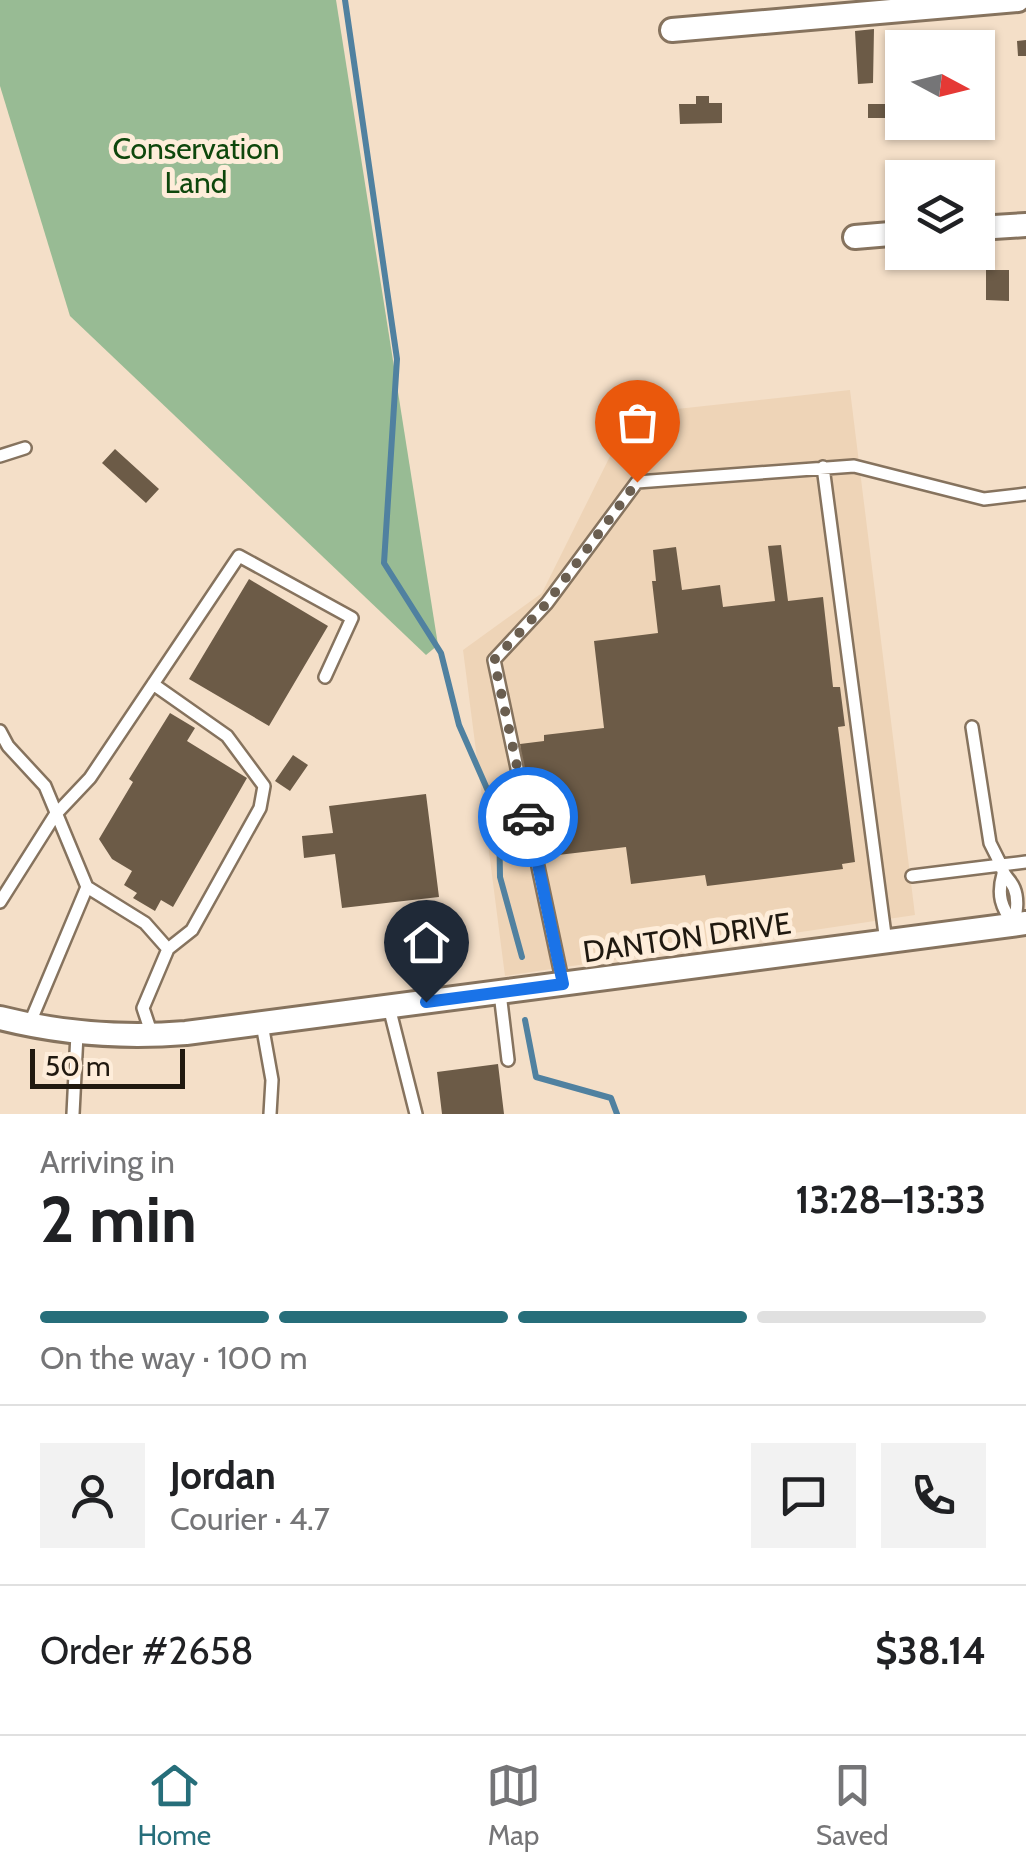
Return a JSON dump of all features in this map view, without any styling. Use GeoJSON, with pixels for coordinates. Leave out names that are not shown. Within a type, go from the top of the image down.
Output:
{"type":"FeatureCollection","features":[{"type":"Feature","properties":{"kind":"street"},"geometry":{"type":"LineString","coordinates":[[672,30],[1018,0]]}},
{"type":"Feature","properties":{"kind":"street"},"geometry":{"type":"LineString","coordinates":[[995,227],[1026,224]]}},
{"type":"Feature","properties":{"kind":"street"},"geometry":{"type":"LineString","coordinates":[[855,237],[885,235]]}},
{"type":"Feature","properties":{"kind":"street","name":"DANTON DRIVE"},"geometry":{"type":"LineString","coordinates":[[0,1018],[77,1034],[152,1035],[262,1024],[1020,924]]}},
{"type":"Feature","properties":{"kind":"lane"},"geometry":{"type":"LineString","coordinates":[[0,456],[25,448]]}},
{"type":"Feature","properties":{"kind":"lane"},"geometry":{"type":"LineString","coordinates":[[563,984],[494,660],[547,603],[637,482],[854,466],[984,499],[1026,494]]}},
{"type":"Feature","properties":{"kind":"lane"},"geometry":{"type":"LineString","coordinates":[[823,467],[886,942]]}},
{"type":"Feature","properties":{"kind":"lane"},"geometry":{"type":"LineString","coordinates":[[0,902],[55,815],[90,778],[239,556],[352,618],[325,677]]}},
{"type":"Feature","properties":{"kind":"lane"},"geometry":{"type":"LineString","coordinates":[[152,1035],[143,1008],[168,950],[192,930],[260,808],[264,786],[227,736],[153,684]]}},
{"type":"Feature","properties":{"kind":"lane"},"geometry":{"type":"LineString","coordinates":[[972,727],[990,843],[1002,869],[1001,907],[1020,924]]}},
{"type":"Feature","properties":{"kind":"lane"},"geometry":{"type":"LineString","coordinates":[[0,731],[8,746],[46,786],[87,887],[145,923],[168,950]]}},
{"type":"Feature","properties":{"kind":"lane"},"geometry":{"type":"LineString","coordinates":[[912,876],[1002,869],[1026,862]]}},
{"type":"Feature","properties":{"kind":"lane"},"geometry":{"type":"LineString","coordinates":[[29,1025],[87,887]]}},
{"type":"Feature","properties":{"kind":"lane"},"geometry":{"type":"LineString","coordinates":[[500,992],[508,1060]]}},
{"type":"Feature","properties":{"kind":"lane"},"geometry":{"type":"LineString","coordinates":[[389,1007],[416,1114]]}},
{"type":"Feature","properties":{"kind":"lane"},"geometry":{"type":"LineString","coordinates":[[262,1024],[272,1080],[270,1114]]}},
{"type":"Feature","properties":{"kind":"lane"},"geometry":{"type":"LineString","coordinates":[[73,1114],[77,1034]]}},
{"type":"Feature","properties":{"kind":"shaded area"},"geometry":{"type":"Polygon","coordinates":[[[850,390],[915,915],[505,976],[463,650],[542,593],[631,414],[850,390]]]}},
{"type":"Feature","properties":{"kind":"green space","name":"Conservation Land"},"geometry":{"type":"Polygon","coordinates":[[[0,0],[336,0],[438,645],[426,655],[70,316],[0,86],[0,0]]]}},
{"type":"Feature","properties":{"kind":"building"},"geometry":{"type":"Polygon","coordinates":[[[874,29],[873,83],[858,84],[855,31],[874,29]]]}},
{"type":"Feature","properties":{"kind":"building"},"geometry":{"type":"Polygon","coordinates":[[[1026,40],[1026,56],[1018,56],[1017,41],[1026,40]]]}},
{"type":"Feature","properties":{"kind":"building"},"geometry":{"type":"Polygon","coordinates":[[[696,96],[709,96],[709,103],[722,103],[722,123],[680,124],[679,104],[696,104],[696,96]]]}},
{"type":"Feature","properties":{"kind":"building"},"geometry":{"type":"Polygon","coordinates":[[[868,104],[885,104],[885,118],[868,118],[868,104]]]}},
{"type":"Feature","properties":{"kind":"building"},"geometry":{"type":"Polygon","coordinates":[[[986,270],[1009,270],[1009,301],[986,300],[986,270]]]}},
{"type":"Feature","properties":{"kind":"building"},"geometry":{"type":"Polygon","coordinates":[[[115,449],[159,489],[146,503],[102,463],[115,449]]]}},
{"type":"Feature","properties":{"kind":"building"},"geometry":{"type":"Polygon","coordinates":[[[781,545],[788,601],[823,597],[833,687],[840,687],[845,726],[838,727],[855,862],[842,864],[843,869],[707,886],[705,875],[631,884],[626,847],[558,855],[550,786],[526,789],[520,744],[544,741],[544,735],[604,728],[594,641],[658,633],[653,550],[676,547],[682,590],[720,585],[723,607],[775,601],[768,546],[781,545]]]}},
{"type":"Feature","properties":{"kind":"building"},"geometry":{"type":"Polygon","coordinates":[[[249,579],[328,626],[269,726],[189,679],[249,579]]]}},
{"type":"Feature","properties":{"kind":"building"},"geometry":{"type":"Polygon","coordinates":[[[170,713],[195,728],[187,741],[247,778],[173,907],[161,900],[155,911],[133,898],[137,893],[124,885],[132,871],[112,859],[99,839],[133,782],[129,779],[170,713]]]}},
{"type":"Feature","properties":{"kind":"building"},"geometry":{"type":"Polygon","coordinates":[[[293,755],[308,765],[290,791],[275,781],[293,755]]]}},
{"type":"Feature","properties":{"kind":"building"},"geometry":{"type":"Polygon","coordinates":[[[426,794],[439,897],[342,908],[335,854],[304,858],[302,836],[333,833],[329,806],[426,794]]]}},
{"type":"Feature","properties":{"kind":"building"},"geometry":{"type":"Polygon","coordinates":[[[498,1064],[504,1114],[442,1114],[437,1072],[498,1064]]]}},
{"type":"Feature","properties":{"kind":"waterway"},"geometry":{"type":"LineString","coordinates":[[345,0],[397,359],[384,563],[441,653],[459,725],[499,816],[500,877],[522,957]]}},
{"type":"Feature","properties":{"kind":"waterway"},"geometry":{"type":"LineString","coordinates":[[525,1020],[536,1077],[611,1098],[617,1114]]}},
{"type":"Feature","properties":{"kind":"way so far"},"geometry":{"type":"LineString","coordinates":[[528,817],[494,660],[547,603],[637,482]]}},
{"type":"Feature","properties":{"kind":"route"},"geometry":{"type":"LineString","coordinates":[[426,1002],[563,984],[528,817]]}}]}
